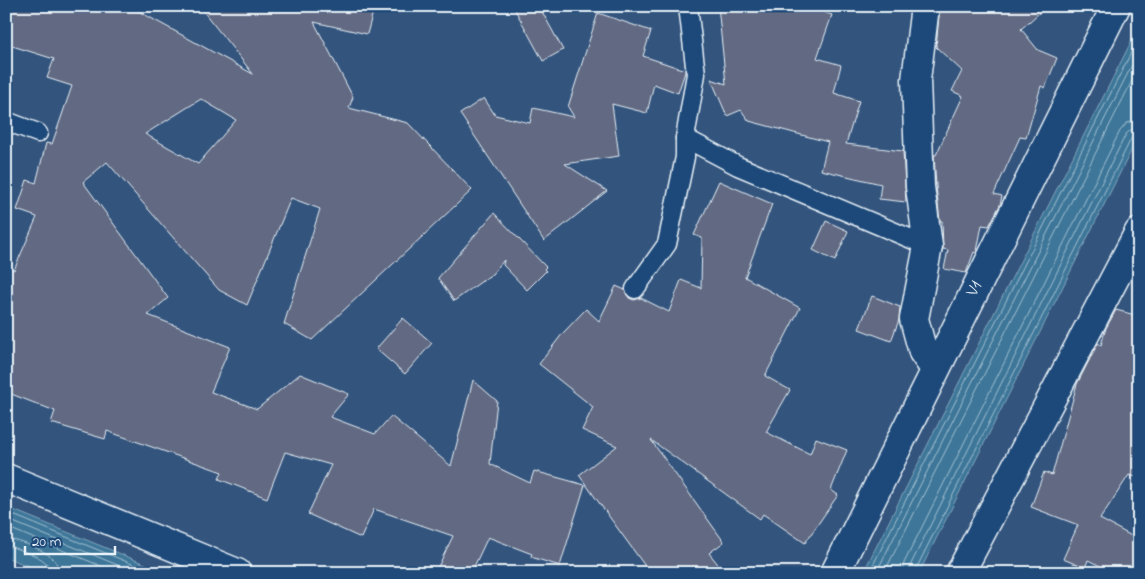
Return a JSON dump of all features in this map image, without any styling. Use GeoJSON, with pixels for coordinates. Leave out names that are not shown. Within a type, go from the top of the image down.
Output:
{"type":"FeatureCollection","features":[{"type":"Feature","properties":{"kind":"street"},"geometry":{"type":"LineString","coordinates":[[925,6],[916,80],[920,186],[928,246],[914,319],[923,352],[935,369]]}},
{"type":"Feature","properties":{"kind":"street","name":"V1"},"geometry":{"type":"LineString","coordinates":[[835,573],[1116,6]]}},
{"type":"Feature","properties":{"kind":"street"},"geometry":{"type":"LineString","coordinates":[[960,573],[1139,232]]}},
{"type":"Feature","properties":{"kind":"street"},"geometry":{"type":"LineString","coordinates":[[6,478],[237,573]]}},
{"type":"Feature","properties":{"kind":"lane"},"geometry":{"type":"LineString","coordinates":[[635,289],[667,244],[685,157],[685,138],[696,74],[688,6]]}},
{"type":"Feature","properties":{"kind":"lane"},"geometry":{"type":"LineString","coordinates":[[6,121],[38,133]]}},
{"type":"Feature","properties":{"kind":"lane"},"geometry":{"type":"LineString","coordinates":[[685,138],[738,166],[928,246]]}},
{"type":"Feature","properties":{"kind":"water"},"geometry":{"type":"Polygon","coordinates":[[[1139,26],[1139,135],[919,573],[863,573],[1139,26]]]}},
{"type":"Feature","properties":{"kind":"water"},"geometry":{"type":"Polygon","coordinates":[[[6,507],[167,573],[45,573],[6,557],[6,507]]]}},
{"type":"Feature","properties":{"kind":"building"},"geometry":{"type":"Polygon","coordinates":[[[6,6],[129,6],[253,74],[199,6],[347,6],[373,12],[367,34],[314,22],[353,97],[349,108],[408,123],[472,190],[312,340],[284,324],[320,209],[291,198],[247,305],[219,290],[107,162],[83,182],[168,298],[148,315],[230,347],[211,392],[257,409],[300,374],[349,394],[330,417],[375,434],[391,416],[451,466],[473,380],[497,401],[490,464],[530,483],[534,471],[585,485],[560,566],[531,557],[532,554],[488,537],[471,573],[435,573],[453,536],[374,509],[361,538],[308,514],[331,465],[285,452],[267,498],[219,479],[222,472],[107,431],[105,439],[51,423],[55,411],[6,392],[6,267],[14,270],[37,217],[17,210],[27,180],[36,183],[46,143],[52,144],[72,86],[47,78],[54,59],[6,44],[6,6]],[[201,99],[145,134],[198,164],[236,120],[201,99]]]}},
{"type":"Feature","properties":{"kind":"building"},"geometry":{"type":"Polygon","coordinates":[[[513,6],[539,6],[563,50],[543,61],[513,6]]]}},
{"type":"Feature","properties":{"kind":"building"},"geometry":{"type":"Polygon","coordinates":[[[718,6],[806,6],[832,15],[817,58],[841,65],[834,93],[859,101],[846,144],[903,151],[906,202],[879,199],[881,184],[821,170],[828,142],[749,121],[741,110],[727,116],[711,79],[726,84],[718,6]]]}},
{"type":"Feature","properties":{"kind":"building"},"geometry":{"type":"Polygon","coordinates":[[[940,6],[1047,6],[1021,29],[1038,50],[1057,58],[1045,88],[1041,86],[1026,138],[1020,137],[994,194],[1002,196],[1000,205],[989,226],[982,225],[977,251],[976,253],[974,252],[966,273],[944,269],[948,250],[943,249],[942,221],[940,221],[934,155],[936,155],[963,96],[952,91],[962,71],[936,47],[940,6]]]}},
{"type":"Feature","properties":{"kind":"building"},"geometry":{"type":"Polygon","coordinates":[[[598,13],[651,31],[643,56],[685,70],[685,72],[678,93],[654,84],[647,113],[612,104],[619,156],[565,164],[607,191],[544,241],[460,114],[484,98],[495,115],[530,123],[533,108],[574,117],[568,107],[598,13]]]}},
{"type":"Feature","properties":{"kind":"building"},"geometry":{"type":"Polygon","coordinates":[[[719,181],[772,204],[745,277],[800,308],[765,376],[790,390],[766,432],[810,454],[816,438],[847,450],[831,490],[838,495],[805,543],[763,514],[760,519],[651,440],[724,542],[709,553],[725,573],[650,573],[579,475],[617,446],[582,430],[593,407],[539,364],[563,333],[586,309],[599,321],[616,286],[625,290],[629,298],[634,300],[641,298],[669,312],[681,280],[701,288],[702,238],[694,235],[719,181]]]}},
{"type":"Feature","properties":{"kind":"building"},"geometry":{"type":"Polygon","coordinates":[[[494,213],[546,267],[544,269],[546,271],[527,290],[503,265],[504,260],[492,274],[454,301],[438,278],[494,213]]]}},
{"type":"Feature","properties":{"kind":"building"},"geometry":{"type":"Polygon","coordinates":[[[826,221],[848,231],[835,261],[813,250],[826,221]]]}},
{"type":"Feature","properties":{"kind":"building"},"geometry":{"type":"Polygon","coordinates":[[[872,296],[900,307],[899,320],[891,341],[859,329],[872,296]]]}},
{"type":"Feature","properties":{"kind":"building"},"geometry":{"type":"Polygon","coordinates":[[[1116,310],[1139,316],[1139,478],[1129,475],[1100,519],[1139,540],[1139,573],[1114,573],[1088,560],[1085,568],[1063,559],[1078,525],[1031,507],[1044,472],[1052,475],[1077,384],[1098,343],[1101,345],[1106,328],[1116,310]]]}},
{"type":"Feature","properties":{"kind":"building"},"geometry":{"type":"Polygon","coordinates":[[[403,318],[432,343],[405,374],[376,349],[403,318]]]}}]}
